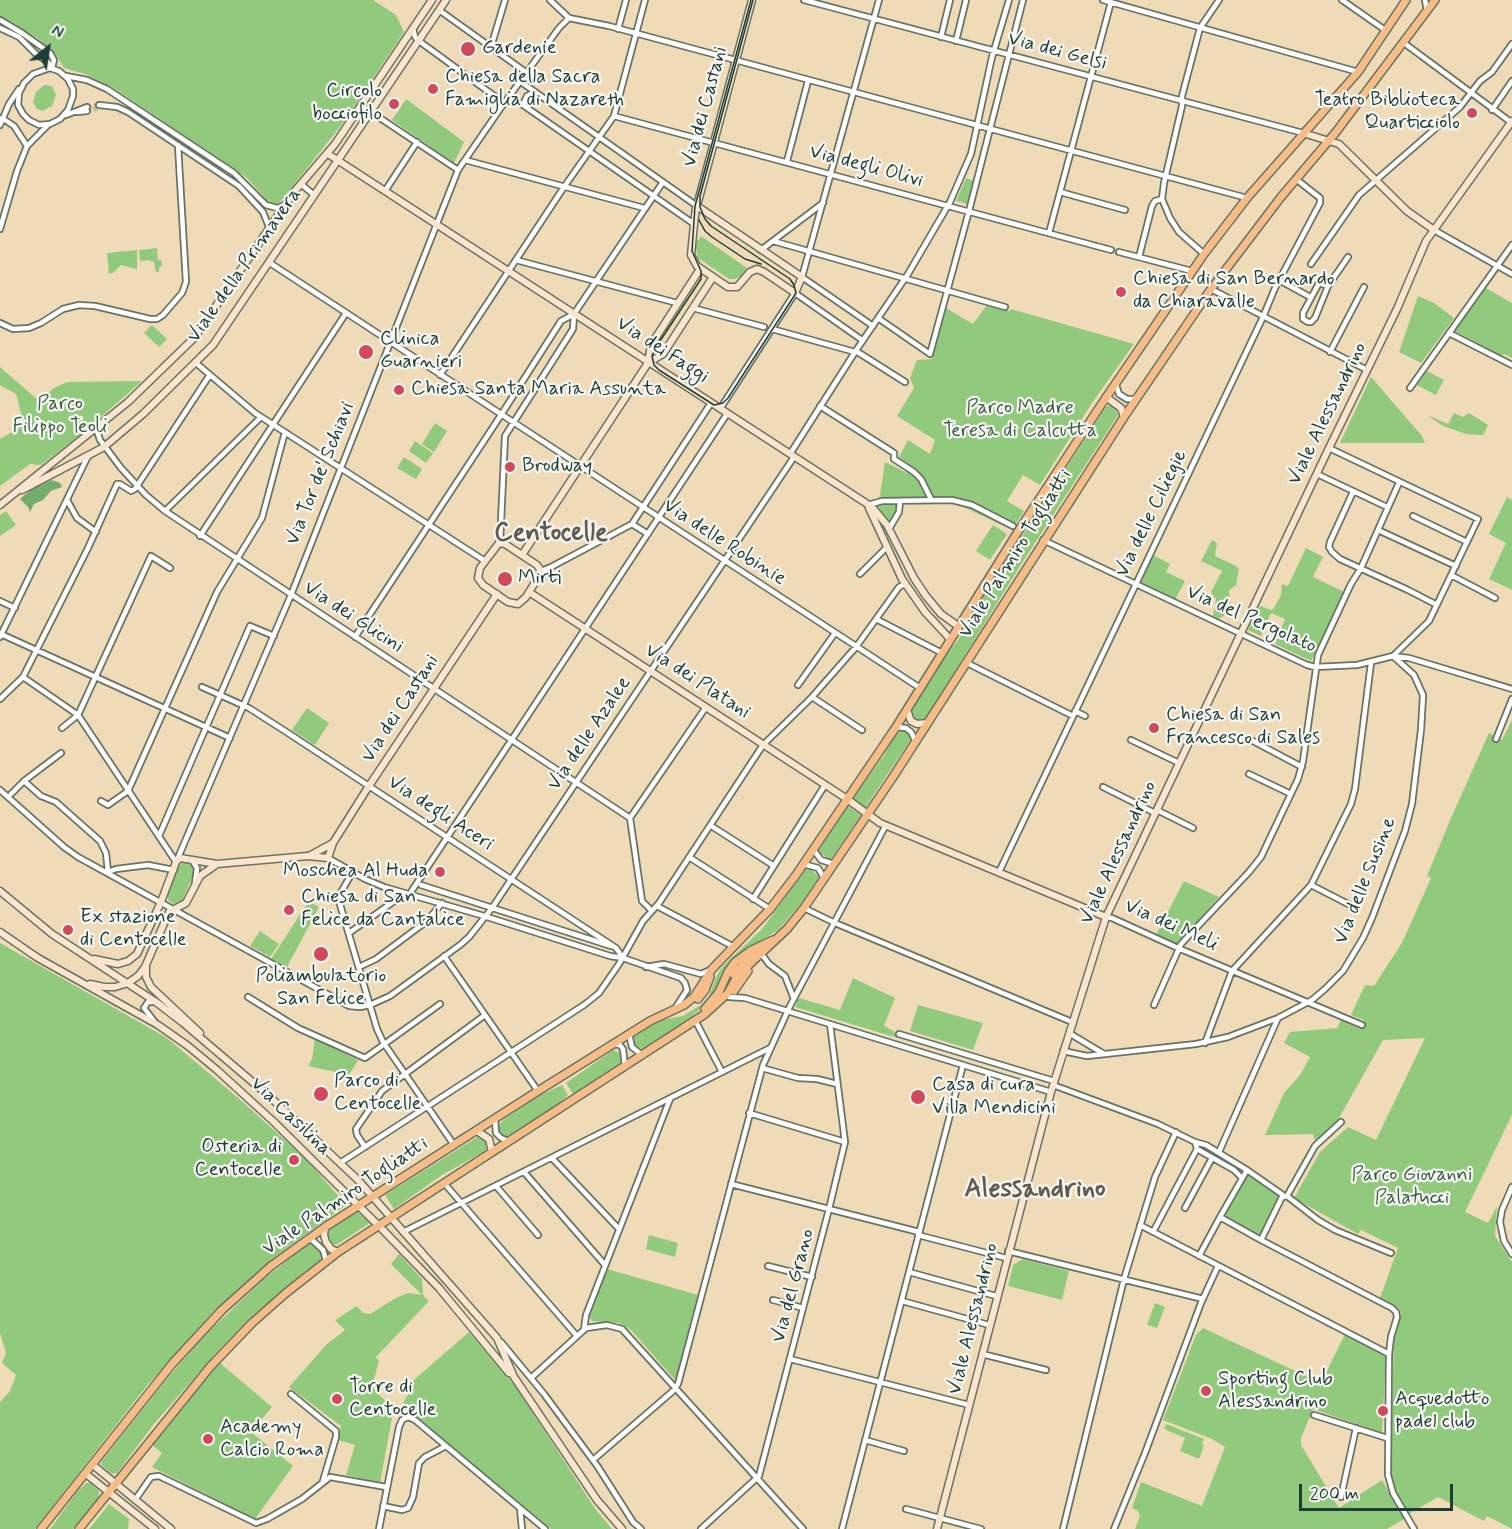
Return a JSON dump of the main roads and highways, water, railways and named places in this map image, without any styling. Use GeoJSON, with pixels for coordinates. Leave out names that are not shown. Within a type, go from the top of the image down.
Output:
{"type":"FeatureCollection","features":[{"type":"Feature","properties":{"kind":"main road","name":"Viale Palmiro Togliatti"},"geometry":{"type":"LineString","coordinates":[[41,1529],[172,1364],[205,1328],[271,1266],[325,1227],[538,1091],[655,1018],[684,1005],[694,997],[712,969],[770,909],[803,864],[896,727],[958,626],[1201,252],[1358,72],[1406,0]]}},
{"type":"Feature","properties":{"kind":"main road","name":"Viale Palmiro Togliatti"},"geometry":{"type":"LineString","coordinates":[[720,1001],[729,997],[742,978],[804,909],[916,742],[1043,540],[1211,289],[1296,178],[1330,140],[1435,0]]}},
{"type":"Feature","properties":{"kind":"main road","name":"Viale Palmiro Togliatti"},"geometry":{"type":"LineString","coordinates":[[79,1529],[114,1483],[219,1357],[268,1308],[326,1260],[378,1225],[705,1014],[729,992],[738,975],[778,938]]}},
{"type":"Feature","properties":{"kind":"main road","name":"Viale Palmiro Togliatti"},"geometry":{"type":"LineString","coordinates":[[705,1014],[723,993],[736,971],[752,956],[778,938]]}},
{"type":"Feature","properties":{"kind":"main road","name":"Viale Palmiro Togliatti"},"geometry":{"type":"LineString","coordinates":[[695,1020],[717,994],[729,969],[740,957],[778,938]]}},
{"type":"Feature","properties":{"kind":"main road","name":"Viale Palmiro Togliatti"},"geometry":{"type":"LineString","coordinates":[[672,1011],[689,1007],[696,1002],[704,993],[711,975],[721,960]]}},
{"type":"Feature","properties":{"kind":"tunnel"},"geometry":{"type":"LineString","coordinates":[[87,107],[99,105]]}},
{"type":"Feature","properties":{"kind":"tunnel"},"geometry":{"type":"LineString","coordinates":[[87,111],[100,108]]}},
{"type":"Feature","properties":{"kind":"tram line"},"geometry":{"type":"LineString","coordinates":[[751,0],[695,206],[692,251],[701,271],[701,279],[652,356],[654,365],[659,370],[714,405],[723,403],[728,398],[796,293],[790,279],[711,226],[700,207],[700,196],[753,0]]}},
{"type":"Feature","properties":{"kind":"tram line"},"geometry":{"type":"LineString","coordinates":[[699,220],[705,231],[712,237],[745,259],[761,264]]}},
{"type":"Feature","properties":{"kind":"place","name":"Gardenie"},"geometry":{"type":"Point","coordinates":[468,49]}},
{"type":"Feature","properties":{"kind":"place","name":"Chiesa della Sacra Famiglia di Nazareth"},"geometry":{"type":"Point","coordinates":[433,89]}},
{"type":"Feature","properties":{"kind":"place","name":"Circolo bocciofilo"},"geometry":{"type":"Point","coordinates":[394,104]}},
{"type":"Feature","properties":{"kind":"place","name":"Teatro Biblioteca Quarticciolo"},"geometry":{"type":"Point","coordinates":[1472,113]}},
{"type":"Feature","properties":{"kind":"place","name":"Chiesa di San Bernardo da Chiaravalle"},"geometry":{"type":"Point","coordinates":[1121,292]}},
{"type":"Feature","properties":{"kind":"place","name":"Clinica Guarnieri"},"geometry":{"type":"Point","coordinates":[366,352]}},
{"type":"Feature","properties":{"kind":"place","name":"Chiesa Santa Maria Assunta"},"geometry":{"type":"Point","coordinates":[399,390]}},
{"type":"Feature","properties":{"kind":"place","name":"Brodway"},"geometry":{"type":"Point","coordinates":[510,467]}},
{"type":"Feature","properties":{"kind":"place","name":"Mirti"},"geometry":{"type":"Point","coordinates":[505,579]}},
{"type":"Feature","properties":{"kind":"place","name":"Chiesa di San Francesco di Sales"},"geometry":{"type":"Point","coordinates":[1154,728]}},
{"type":"Feature","properties":{"kind":"place","name":"Moschea Al Huda"},"geometry":{"type":"Point","coordinates":[440,872]}},
{"type":"Feature","properties":{"kind":"place","name":"Chiesa di San Felice da Cantalice"},"geometry":{"type":"Point","coordinates":[289,910]}},
{"type":"Feature","properties":{"kind":"place","name":"Ex stazione di Centocelle"},"geometry":{"type":"Point","coordinates":[68,930]}},
{"type":"Feature","properties":{"kind":"place","name":"Poliambulatorio San Felice"},"geometry":{"type":"Point","coordinates":[321,954]}},
{"type":"Feature","properties":{"kind":"place","name":"Parco di Centocelle"},"geometry":{"type":"Point","coordinates":[321,1094]}},
{"type":"Feature","properties":{"kind":"place","name":"Casa di cura Villa Mendicini"},"geometry":{"type":"Point","coordinates":[918,1097]}},
{"type":"Feature","properties":{"kind":"place","name":"Osteria di Centocelle"},"geometry":{"type":"Point","coordinates":[294,1160]}},
{"type":"Feature","properties":{"kind":"place","name":"Sporting Club Alessandrino"},"geometry":{"type":"Point","coordinates":[1206,1391]}},
{"type":"Feature","properties":{"kind":"place","name":"Torre di Centocelle"},"geometry":{"type":"Point","coordinates":[337,1399]}},
{"type":"Feature","properties":{"kind":"place","name":"Acquedotto padel club"},"geometry":{"type":"Point","coordinates":[1383,1411]}},
{"type":"Feature","properties":{"kind":"place","name":"Academy Calcio Roma"},"geometry":{"type":"Point","coordinates":[208,1439]}},
{"type":"Feature","properties":{"kind":"district","name":"Centocelle"},"geometry":{"type":"Point","coordinates":[551,535]}},
{"type":"Feature","properties":{"kind":"district","name":"Alessandrino"},"geometry":{"type":"Point","coordinates":[1035,1191]}},
{"type":"Feature","properties":{"kind":"park label","name":"Parco Filippo Teoli"},"geometry":{"type":"Point","coordinates":[60,416]}},
{"type":"Feature","properties":{"kind":"park label","name":"Parco Madre Teresa di Calcutta"},"geometry":{"type":"Point","coordinates":[1020,420]}},
{"type":"Feature","properties":{"kind":"park label","name":"Parco Giovanni Palatucci"},"geometry":{"type":"Point","coordinates":[1412,1188]}}]}
